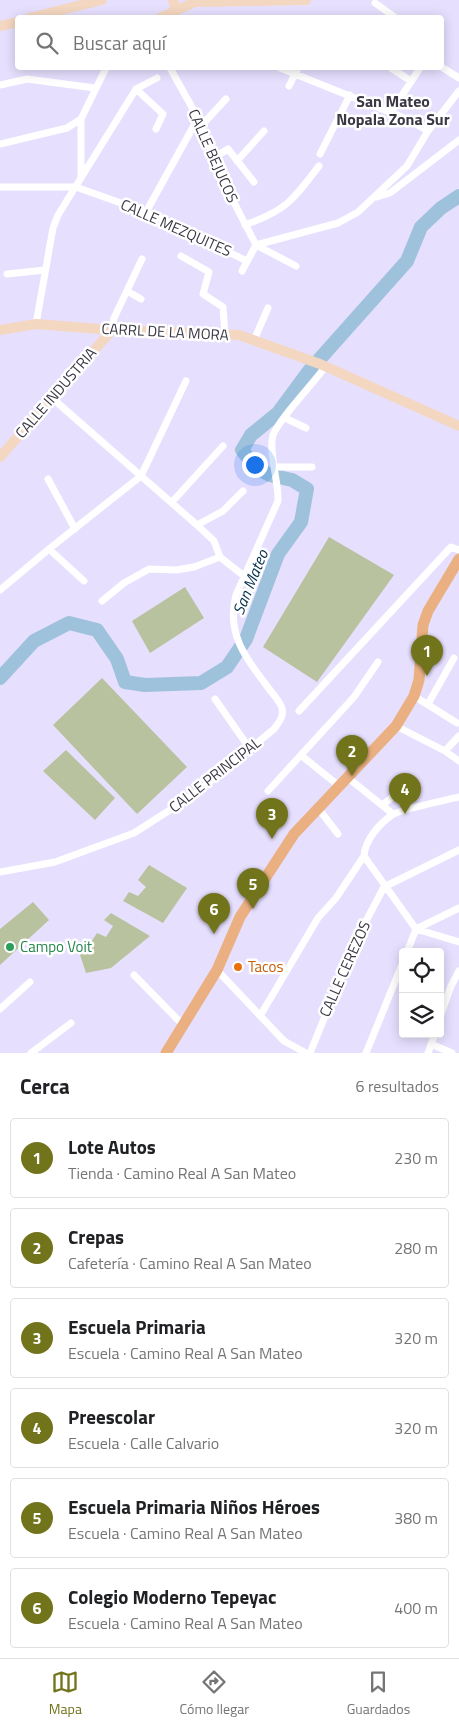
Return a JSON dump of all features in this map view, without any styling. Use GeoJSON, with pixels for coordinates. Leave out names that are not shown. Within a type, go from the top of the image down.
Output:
{"type":"FeatureCollection","features":[{"type":"Feature","properties":{"kind":"main road"},"geometry":{"type":"LineString","coordinates":[[166,1053],[182,1024],[217,970],[240,917],[294,834],[396,726],[417,698],[422,625],[428,611],[459,559]]}},
{"type":"Feature","properties":{"kind":"street"},"geometry":{"type":"LineString","coordinates":[[41,15],[102,0]]}},
{"type":"Feature","properties":{"kind":"street"},"geometry":{"type":"LineString","coordinates":[[173,0],[178,14],[195,2],[306,0]]}},
{"type":"Feature","properties":{"kind":"street"},"geometry":{"type":"LineString","coordinates":[[375,3],[392,15]]}},
{"type":"Feature","properties":{"kind":"street"},"geometry":{"type":"LineString","coordinates":[[0,26],[15,23]]}},
{"type":"Feature","properties":{"kind":"street"},"geometry":{"type":"LineString","coordinates":[[444,69],[459,78]]}},
{"type":"Feature","properties":{"kind":"street"},"geometry":{"type":"LineString","coordinates":[[81,178],[81,119],[105,70]]}},
{"type":"Feature","properties":{"kind":"street","name":"CALLE BEJUCOS"},"geometry":{"type":"LineString","coordinates":[[171,70],[200,122],[228,191],[256,244]]}},
{"type":"Feature","properties":{"kind":"street"},"geometry":{"type":"LineString","coordinates":[[394,70],[411,81]]}},
{"type":"Feature","properties":{"kind":"street"},"geometry":{"type":"LineString","coordinates":[[391,112],[419,70]]}},
{"type":"Feature","properties":{"kind":"street"},"geometry":{"type":"LineString","coordinates":[[289,86],[296,71],[402,117]]}},
{"type":"Feature","properties":{"kind":"street"},"geometry":{"type":"LineString","coordinates":[[36,324],[53,228],[81,178],[136,89],[157,78]]}},
{"type":"Feature","properties":{"kind":"street"},"geometry":{"type":"LineString","coordinates":[[0,86],[27,79],[95,88]]}},
{"type":"Feature","properties":{"kind":"street"},"geometry":{"type":"LineString","coordinates":[[136,89],[163,114],[156,129]]}},
{"type":"Feature","properties":{"kind":"street"},"geometry":{"type":"LineString","coordinates":[[242,271],[256,244],[338,223],[358,212],[375,198],[407,166],[428,131],[459,91]]}},
{"type":"Feature","properties":{"kind":"street"},"geometry":{"type":"LineString","coordinates":[[320,154],[350,95]]}},
{"type":"Feature","properties":{"kind":"street"},"geometry":{"type":"LineString","coordinates":[[146,212],[200,122],[226,99]]}},
{"type":"Feature","properties":{"kind":"street"},"geometry":{"type":"LineString","coordinates":[[0,144],[68,128],[81,119]]}},
{"type":"Feature","properties":{"kind":"street"},"geometry":{"type":"LineString","coordinates":[[411,121],[428,131]]}},
{"type":"Feature","properties":{"kind":"street"},"geometry":{"type":"LineString","coordinates":[[237,161],[264,131]]}},
{"type":"Feature","properties":{"kind":"street"},"geometry":{"type":"LineString","coordinates":[[448,147],[459,134]]}},
{"type":"Feature","properties":{"kind":"street"},"geometry":{"type":"LineString","coordinates":[[375,198],[390,193],[459,140]]}},
{"type":"Feature","properties":{"kind":"street"},"geometry":{"type":"LineString","coordinates":[[215,157],[228,149],[254,182]]}},
{"type":"Feature","properties":{"kind":"street"},"geometry":{"type":"LineString","coordinates":[[245,225],[280,210],[297,195],[319,166]]}},
{"type":"Feature","properties":{"kind":"street","name":"CALLE MEZQUITES"},"geometry":{"type":"LineString","coordinates":[[0,187],[76,187],[146,212],[247,261]]}},
{"type":"Feature","properties":{"kind":"street"},"geometry":{"type":"LineString","coordinates":[[256,244],[296,266]]}},
{"type":"Feature","properties":{"kind":"street"},"geometry":{"type":"LineString","coordinates":[[181,256],[209,272],[203,294],[224,307],[225,335]]}},
{"type":"Feature","properties":{"kind":"street"},"geometry":{"type":"LineString","coordinates":[[112,330],[114,318],[142,259]]}},
{"type":"Feature","properties":{"kind":"street"},"geometry":{"type":"LineString","coordinates":[[8,274],[45,270]]}},
{"type":"Feature","properties":{"kind":"street"},"geometry":{"type":"LineString","coordinates":[[127,292],[141,299]]}},
{"type":"Feature","properties":{"kind":"street"},"geometry":{"type":"LineString","coordinates":[[254,340],[268,308]]}},
{"type":"Feature","properties":{"kind":"street","name":"CARRL DE LA MORA"},"geometry":{"type":"LineString","coordinates":[[0,330],[36,324],[112,330],[225,335],[254,340],[322,366],[459,426]]}},
{"type":"Feature","properties":{"kind":"street","name":"CALLE INDUSTRIA"},"geometry":{"type":"LineString","coordinates":[[0,457],[112,330]]}},
{"type":"Feature","properties":{"kind":"street"},"geometry":{"type":"LineString","coordinates":[[52,398],[197,525],[214,541],[220,557],[244,576],[278,501],[279,486],[274,469],[273,436],[322,366]]}},
{"type":"Feature","properties":{"kind":"street"},"geometry":{"type":"LineString","coordinates":[[0,590],[142,476],[186,381]]}},
{"type":"Feature","properties":{"kind":"street"},"geometry":{"type":"LineString","coordinates":[[285,418],[306,428]]}},
{"type":"Feature","properties":{"kind":"street"},"geometry":{"type":"LineString","coordinates":[[172,502],[223,446]]}},
{"type":"Feature","properties":{"kind":"street"},"geometry":{"type":"LineString","coordinates":[[274,469],[312,467]]}},
{"type":"Feature","properties":{"kind":"street"},"geometry":{"type":"LineString","coordinates":[[48,479],[75,529]]}},
{"type":"Feature","properties":{"kind":"street"},"geometry":{"type":"LineString","coordinates":[[197,525],[223,511],[243,491]]}},
{"type":"Feature","properties":{"kind":"street"},"geometry":{"type":"LineString","coordinates":[[299,711],[451,547],[459,550]]}},
{"type":"Feature","properties":{"kind":"street"},"geometry":{"type":"LineString","coordinates":[[49,549],[84,581]]}},
{"type":"Feature","properties":{"kind":"street"},"geometry":{"type":"LineString","coordinates":[[102,601],[124,583],[149,569],[176,570],[194,567],[220,557]]}},
{"type":"Feature","properties":{"kind":"street","name":"CALLE PRINCIPAL"},"geometry":{"type":"LineString","coordinates":[[0,872],[55,862],[134,833],[195,794],[274,729],[283,718],[282,707],[252,666],[234,633],[232,610],[244,576]]}},
{"type":"Feature","properties":{"kind":"street"},"geometry":{"type":"LineString","coordinates":[[428,704],[454,658]]}},
{"type":"Feature","properties":{"kind":"street"},"geometry":{"type":"LineString","coordinates":[[268,791],[354,697],[378,662]]}},
{"type":"Feature","properties":{"kind":"street"},"geometry":{"type":"LineString","coordinates":[[417,698],[457,723]]}},
{"type":"Feature","properties":{"kind":"street"},"geometry":{"type":"LineString","coordinates":[[215,699],[250,750]]}},
{"type":"Feature","properties":{"kind":"street"},"geometry":{"type":"LineString","coordinates":[[396,726],[445,751],[459,761]]}},
{"type":"Feature","properties":{"kind":"street"},"geometry":{"type":"LineString","coordinates":[[445,751],[459,736]]}},
{"type":"Feature","properties":{"kind":"street"},"geometry":{"type":"LineString","coordinates":[[302,756],[382,805],[393,814]]}},
{"type":"Feature","properties":{"kind":"street"},"geometry":{"type":"LineString","coordinates":[[382,805],[399,792]]}},
{"type":"Feature","properties":{"kind":"street"},"geometry":{"type":"LineString","coordinates":[[260,1016],[318,918],[336,898],[364,856],[368,841],[393,814],[459,796]]}},
{"type":"Feature","properties":{"kind":"street"},"geometry":{"type":"LineString","coordinates":[[318,808],[338,834]]}},
{"type":"Feature","properties":{"kind":"street"},"geometry":{"type":"LineString","coordinates":[[384,887],[459,850]]}},
{"type":"Feature","properties":{"kind":"street"},"geometry":{"type":"LineString","coordinates":[[364,856],[384,887],[416,929],[459,942]]}},
{"type":"Feature","properties":{"kind":"street","name":"CALLE CEREZOS"},"geometry":{"type":"LineString","coordinates":[[310,1053],[357,938],[384,887]]}},
{"type":"Feature","properties":{"kind":"street"},"geometry":{"type":"LineString","coordinates":[[409,948],[416,929],[459,908]]}},
{"type":"Feature","properties":{"kind":"street"},"geometry":{"type":"LineString","coordinates":[[217,970],[288,1045],[306,1053]]}},
{"type":"Feature","properties":{"kind":"street"},"geometry":{"type":"LineString","coordinates":[[444,1006],[451,986],[459,971]]}},
{"type":"Feature","properties":{"kind":"street"},"geometry":{"type":"LineString","coordinates":[[366,1053],[399,972]]}},
{"type":"Feature","properties":{"kind":"street"},"geometry":{"type":"LineString","coordinates":[[134,975],[182,1024]]}},
{"type":"Feature","properties":{"kind":"street"},"geometry":{"type":"LineString","coordinates":[[0,1009],[30,982]]}},
{"type":"Feature","properties":{"kind":"street"},"geometry":{"type":"LineString","coordinates":[[31,1053],[71,1022]]}},
{"type":"Feature","properties":{"kind":"street"},"geometry":{"type":"LineString","coordinates":[[428,1053],[433,1038]]}},
{"type":"Feature","properties":{"kind":"street"},"geometry":{"type":"LineString","coordinates":[[431,1044],[452,1053]]}},
{"type":"Feature","properties":{"kind":"green space"},"geometry":{"type":"Polygon","coordinates":[[[329,537],[394,575],[317,682],[263,647],[329,537]]]}},
{"type":"Feature","properties":{"kind":"green space"},"geometry":{"type":"Polygon","coordinates":[[[185,587],[204,618],[150,653],[132,621],[185,587]]]}},
{"type":"Feature","properties":{"kind":"green space"},"geometry":{"type":"Polygon","coordinates":[[[102,678],[187,767],[137,814],[53,725],[102,678]]]}},
{"type":"Feature","properties":{"kind":"green space"},"geometry":{"type":"Polygon","coordinates":[[[66,750],[115,798],[95,820],[43,771],[66,750]]]}},
{"type":"Feature","properties":{"kind":"green space"},"geometry":{"type":"Polygon","coordinates":[[[149,865],[187,888],[163,923],[123,901],[129,892],[138,896],[146,887],[138,880],[149,865]]]}},
{"type":"Feature","properties":{"kind":"green space","name":"Campo Voit"},"geometry":{"type":"Polygon","coordinates":[[[33,902],[49,920],[0,965],[0,929],[33,902]]]}},
{"type":"Feature","properties":{"kind":"green space"},"geometry":{"type":"Polygon","coordinates":[[[111,913],[150,936],[111,968],[86,973],[80,955],[83,949],[86,950],[97,933],[106,937],[113,926],[104,920],[111,913]]]}},
{"type":"Feature","properties":{"kind":"waterway","name":"San Mateo"},"geometry":{"type":"LineString","coordinates":[[0,678],[34,641],[69,623],[97,630],[117,659],[125,682],[145,685],[201,683],[227,667],[246,639],[278,554],[301,522],[307,489],[292,480],[270,475],[255,467],[242,450],[251,435],[278,413],[309,371],[407,261],[421,227],[441,208],[459,196]]}},
{"type":"Feature","properties":{"kind":"place","name":"Lote Autos"},"geometry":{"type":"Point","coordinates":[427,676]}},
{"type":"Feature","properties":{"kind":"place","name":"Crepas"},"geometry":{"type":"Point","coordinates":[352,776]}},
{"type":"Feature","properties":{"kind":"place","name":"Preescolar"},"geometry":{"type":"Point","coordinates":[405,814]}},
{"type":"Feature","properties":{"kind":"place","name":"Escuela Primaria"},"geometry":{"type":"Point","coordinates":[272,839]}},
{"type":"Feature","properties":{"kind":"place","name":"Escuela Primaria Niños Héroes"},"geometry":{"type":"Point","coordinates":[253,909]}},
{"type":"Feature","properties":{"kind":"place","name":"Colegio Moderno Tepeyac"},"geometry":{"type":"Point","coordinates":[214,934]}},
{"type":"Feature","properties":{"kind":"place","name":"Campo Voit"},"geometry":{"type":"Point","coordinates":[10,947]}},
{"type":"Feature","properties":{"kind":"place","name":"Tacos"},"geometry":{"type":"Point","coordinates":[238,967]}},
{"type":"Feature","properties":{"kind":"district","name":"San Mateo Nopala Zona Sur"},"geometry":{"type":"Point","coordinates":[393,110]}}]}
